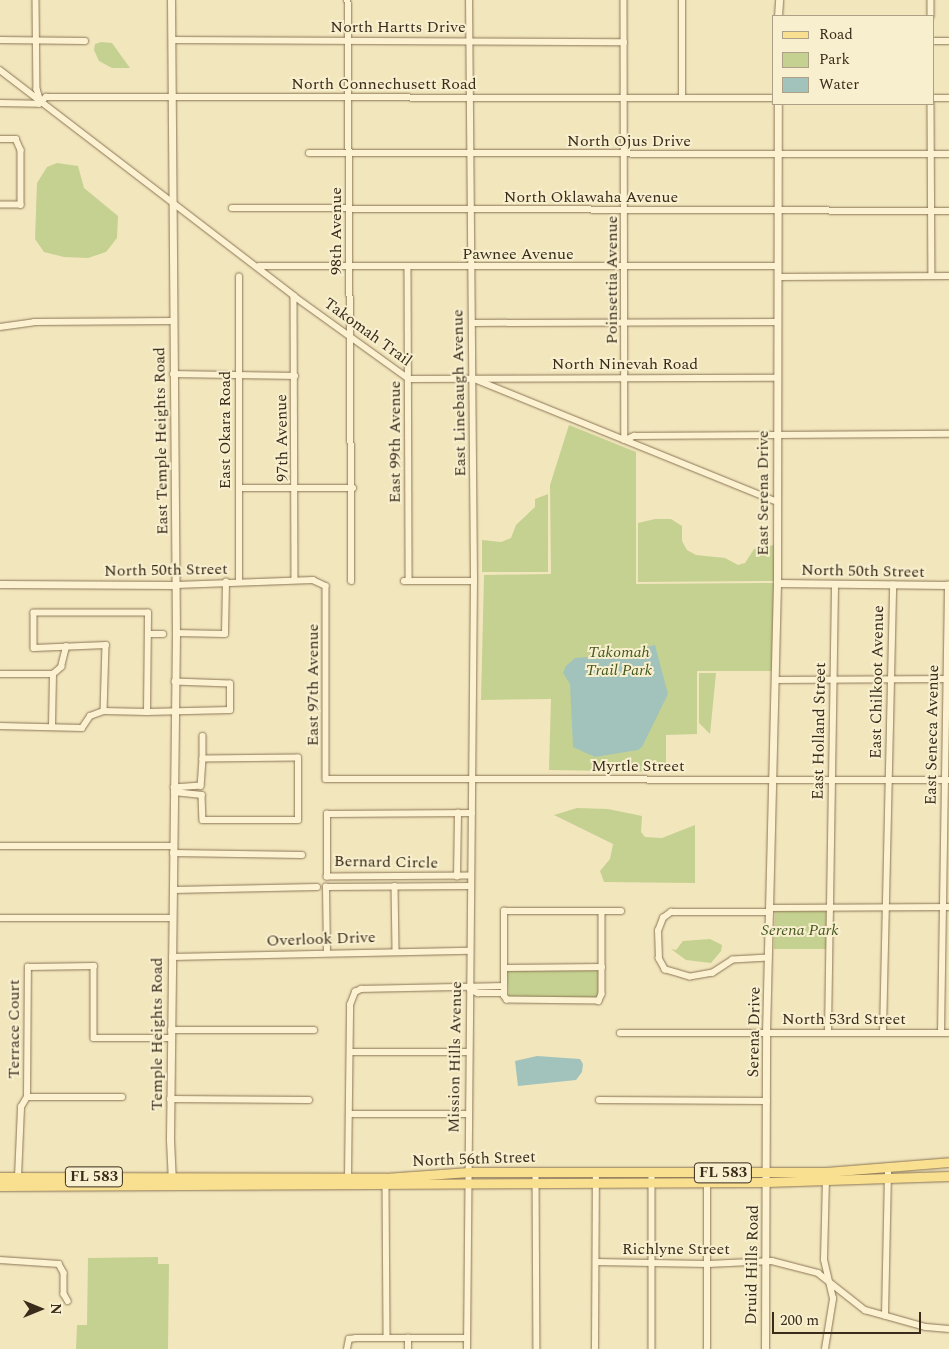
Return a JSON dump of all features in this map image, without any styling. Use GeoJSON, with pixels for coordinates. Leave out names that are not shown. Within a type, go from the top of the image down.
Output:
{"type":"FeatureCollection","features":[{"type":"Feature","properties":{"kind":"main road","name":"North 56th Street"},"geometry":{"type":"LineString","coordinates":[[652,1177],[707,1181],[767,1182],[888,1167],[949,1162]]}},
{"type":"Feature","properties":{"kind":"main road","name":"North 56th Street"},"geometry":{"type":"LineString","coordinates":[[0,1186],[213,1186],[296,1181],[348,1181],[469,1172],[536,1177],[652,1177],[767,1172],[826,1176],[949,1176]]}},
{"type":"Feature","properties":{"kind":"main road"},"geometry":{"type":"LineString","coordinates":[[26,1186],[29,1182],[58,1176]]}},
{"type":"Feature","properties":{"kind":"main road","name":"North 56th Street"},"geometry":{"type":"LineString","coordinates":[[0,1177],[248,1177],[296,1181]]}},
{"type":"Feature","properties":{"kind":"main road"},"geometry":{"type":"LineString","coordinates":[[0,1182],[11,1182],[18,1177]]}},
{"type":"Feature","properties":{"kind":"main road"},"geometry":{"type":"LineString","coordinates":[[88,1186],[92,1180],[120,1180],[129,1177]]}},
{"type":"Feature","properties":{"kind":"main road"},"geometry":{"type":"LineString","coordinates":[[213,1186],[222,1181],[243,1182],[248,1177]]}},
{"type":"Feature","properties":{"kind":"main road","name":"North 56th Street"},"geometry":{"type":"LineString","coordinates":[[348,1181],[386,1186],[536,1177]]}},
{"type":"Feature","properties":{"kind":"street"},"geometry":{"type":"LineString","coordinates":[[36,0],[37,89],[40,99]]}},
{"type":"Feature","properties":{"kind":"street","name":"East Temple Heights Road"},"geometry":{"type":"LineString","coordinates":[[171,0],[176,585],[173,886]]}},
{"type":"Feature","properties":{"kind":"street","name":"98th Avenue"},"geometry":{"type":"LineString","coordinates":[[348,0],[353,488],[352,581]]}},
{"type":"Feature","properties":{"kind":"street","name":"Poinsettia Avenue"},"geometry":{"type":"LineString","coordinates":[[624,0],[625,440]]}},
{"type":"Feature","properties":{"kind":"street"},"geometry":{"type":"LineString","coordinates":[[682,0],[682,98]]}},
{"type":"Feature","properties":{"kind":"street"},"geometry":{"type":"LineString","coordinates":[[778,0],[778,15]]}},
{"type":"Feature","properties":{"kind":"street"},"geometry":{"type":"LineString","coordinates":[[931,0],[931,15]]}},
{"type":"Feature","properties":{"kind":"street","name":"East Linebaugh Avenue"},"geometry":{"type":"LineString","coordinates":[[471,2],[474,581],[472,813]]}},
{"type":"Feature","properties":{"kind":"street"},"geometry":{"type":"LineString","coordinates":[[0,40],[85,41]]}},
{"type":"Feature","properties":{"kind":"street","name":"North Hartts Drive"},"geometry":{"type":"LineString","coordinates":[[172,40],[624,42]]}},
{"type":"Feature","properties":{"kind":"street"},"geometry":{"type":"LineString","coordinates":[[934,42],[949,41]]}},
{"type":"Feature","properties":{"kind":"street","name":"Takomah Trail"},"geometry":{"type":"LineString","coordinates":[[0,70],[259,266],[294,296],[409,379],[473,378],[777,502]]}},
{"type":"Feature","properties":{"kind":"street","name":"North Connechusett Road"},"geometry":{"type":"LineString","coordinates":[[0,103],[39,104],[40,99],[172,97],[772,98]]}},
{"type":"Feature","properties":{"kind":"street"},"geometry":{"type":"LineString","coordinates":[[934,98],[949,98]]}},
{"type":"Feature","properties":{"kind":"street","name":"East Serena Drive"},"geometry":{"type":"LineString","coordinates":[[772,883],[777,583],[778,105]]}},
{"type":"Feature","properties":{"kind":"street"},"geometry":{"type":"LineString","coordinates":[[931,105],[932,276]]}},
{"type":"Feature","properties":{"kind":"street"},"geometry":{"type":"LineString","coordinates":[[0,139],[16,139],[21,150],[21,205],[0,205]]}},
{"type":"Feature","properties":{"kind":"street","name":"North Ojus Drive"},"geometry":{"type":"LineString","coordinates":[[310,153],[350,155],[949,154]]}},
{"type":"Feature","properties":{"kind":"street","name":"North Oklawaha Avenue"},"geometry":{"type":"LineString","coordinates":[[232,208],[350,210],[949,211]]}},
{"type":"Feature","properties":{"kind":"street","name":"Pawnee Avenue"},"geometry":{"type":"LineString","coordinates":[[259,266],[778,266]]}},
{"type":"Feature","properties":{"kind":"street","name":"East 99th Avenue"},"geometry":{"type":"LineString","coordinates":[[408,267],[407,581],[474,581]]}},
{"type":"Feature","properties":{"kind":"street"},"geometry":{"type":"LineString","coordinates":[[778,277],[949,276]]}},
{"type":"Feature","properties":{"kind":"street","name":"East Okara Road"},"geometry":{"type":"LineString","coordinates":[[239,277],[239,582]]}},
{"type":"Feature","properties":{"kind":"street","name":"97th Avenue"},"geometry":{"type":"LineString","coordinates":[[294,296],[295,580]]}},
{"type":"Feature","properties":{"kind":"street"},"geometry":{"type":"LineString","coordinates":[[0,327],[34,322],[173,322]]}},
{"type":"Feature","properties":{"kind":"street"},"geometry":{"type":"LineString","coordinates":[[472,323],[778,322]]}},
{"type":"Feature","properties":{"kind":"street"},"geometry":{"type":"LineString","coordinates":[[174,374],[295,376]]}},
{"type":"Feature","properties":{"kind":"street","name":"North Ninevah Road"},"geometry":{"type":"LineString","coordinates":[[473,378],[778,378]]}},
{"type":"Feature","properties":{"kind":"street"},"geometry":{"type":"LineString","coordinates":[[625,440],[634,436],[949,434]]}},
{"type":"Feature","properties":{"kind":"street"},"geometry":{"type":"LineString","coordinates":[[239,488],[353,488]]}},
{"type":"Feature","properties":{"kind":"street","name":"North 50th Street"},"geometry":{"type":"LineString","coordinates":[[0,584],[176,585],[313,580],[326,586],[327,591]]}},
{"type":"Feature","properties":{"kind":"street"},"geometry":{"type":"LineString","coordinates":[[176,633],[225,634],[226,582]]}},
{"type":"Feature","properties":{"kind":"street","name":"North 50th Street"},"geometry":{"type":"LineString","coordinates":[[777,583],[948,585]]}},
{"type":"Feature","properties":{"kind":"street","name":"East Holland Street"},"geometry":{"type":"LineString","coordinates":[[828,1033],[835,585]]}},
{"type":"Feature","properties":{"kind":"street","name":"East Chilkoot Avenue"},"geometry":{"type":"LineString","coordinates":[[884,1033],[893,585]]}},
{"type":"Feature","properties":{"kind":"street","name":"East Seneca Avenue"},"geometry":{"type":"LineString","coordinates":[[941,1033],[946,907],[943,884],[947,780],[948,585]]}},
{"type":"Feature","properties":{"kind":"street","name":"East 97th Avenue"},"geometry":{"type":"LineString","coordinates":[[326,779],[327,591]]}},
{"type":"Feature","properties":{"kind":"street"},"geometry":{"type":"LineString","coordinates":[[104,711],[106,645],[34,648],[34,612],[148,613],[146,712]]}},
{"type":"Feature","properties":{"kind":"street"},"geometry":{"type":"LineString","coordinates":[[148,634],[163,634]]}},
{"type":"Feature","properties":{"kind":"street"},"geometry":{"type":"LineString","coordinates":[[0,674],[53,674],[61,667],[66,647]]}},
{"type":"Feature","properties":{"kind":"street"},"geometry":{"type":"LineString","coordinates":[[52,726],[53,674]]}},
{"type":"Feature","properties":{"kind":"street"},"geometry":{"type":"LineString","coordinates":[[776,680],[948,679]]}},
{"type":"Feature","properties":{"kind":"street"},"geometry":{"type":"LineString","coordinates":[[0,726],[82,728],[90,716],[104,711],[230,710],[230,684],[176,682]]}},
{"type":"Feature","properties":{"kind":"street"},"geometry":{"type":"LineString","coordinates":[[174,790],[201,786],[203,736]]}},
{"type":"Feature","properties":{"kind":"street"},"geometry":{"type":"LineString","coordinates":[[174,790],[202,795],[203,820],[298,820],[298,758],[203,760]]}},
{"type":"Feature","properties":{"kind":"street","name":"Myrtle Street"},"geometry":{"type":"LineString","coordinates":[[326,779],[947,780]]}},
{"type":"Feature","properties":{"kind":"street","name":"Bernard Circle"},"geometry":{"type":"LineString","coordinates":[[458,813],[458,877]]}},
{"type":"Feature","properties":{"kind":"street","name":"Bernard Circle"},"geometry":{"type":"LineString","coordinates":[[470,876],[327,877],[327,814],[472,813]]}},
{"type":"Feature","properties":{"kind":"street","name":"Mission Hills Avenue"},"geometry":{"type":"LineString","coordinates":[[467,1349],[468,1052],[472,813]]}},
{"type":"Feature","properties":{"kind":"street"},"geometry":{"type":"LineString","coordinates":[[0,846],[302,855]]}},
{"type":"Feature","properties":{"kind":"street","name":"Serena Drive"},"geometry":{"type":"LineString","coordinates":[[767,1182],[766,1033],[772,883]]}},
{"type":"Feature","properties":{"kind":"street"},"geometry":{"type":"LineString","coordinates":[[173,886],[317,887]]}},
{"type":"Feature","properties":{"kind":"street","name":"Temple Heights Road"},"geometry":{"type":"LineString","coordinates":[[173,886],[170,1177],[175,1186]]}},
{"type":"Feature","properties":{"kind":"street"},"geometry":{"type":"LineString","coordinates":[[395,886],[396,950]]}},
{"type":"Feature","properties":{"kind":"street"},"geometry":{"type":"LineString","coordinates":[[327,952],[326,887],[471,886]]}},
{"type":"Feature","properties":{"kind":"street"},"geometry":{"type":"LineString","coordinates":[[769,958],[733,960],[714,974],[690,978],[665,970],[659,959],[658,930],[663,918],[671,912],[829,907],[946,907]]}},
{"type":"Feature","properties":{"kind":"street"},"geometry":{"type":"LineString","coordinates":[[602,911],[602,967],[599,1001],[512,1002],[504,990],[504,911],[602,911],[621,911]]}},
{"type":"Feature","properties":{"kind":"street"},"geometry":{"type":"LineString","coordinates":[[0,918],[172,918]]}},
{"type":"Feature","properties":{"kind":"street","name":"Overlook Drive"},"geometry":{"type":"LineString","coordinates":[[172,957],[396,950],[470,951]]}},
{"type":"Feature","properties":{"kind":"street","name":"Terrace Court"},"geometry":{"type":"LineString","coordinates":[[18,1177],[21,1107],[27,1097],[28,967],[94,966],[94,1038],[171,1034]]}},
{"type":"Feature","properties":{"kind":"street"},"geometry":{"type":"LineString","coordinates":[[504,968],[602,967]]}},
{"type":"Feature","properties":{"kind":"street"},"geometry":{"type":"LineString","coordinates":[[348,1181],[350,1005],[355,992],[361,989],[470,989],[478,993],[504,990]]}},
{"type":"Feature","properties":{"kind":"street"},"geometry":{"type":"LineString","coordinates":[[171,1034],[314,1030]]}},
{"type":"Feature","properties":{"kind":"street","name":"North 53rd Street"},"geometry":{"type":"LineString","coordinates":[[620,1033],[949,1033]]}},
{"type":"Feature","properties":{"kind":"street"},"geometry":{"type":"LineString","coordinates":[[350,1052],[468,1052]]}},
{"type":"Feature","properties":{"kind":"street","name":"Terrace Court"},"geometry":{"type":"LineString","coordinates":[[27,1097],[122,1097]]}},
{"type":"Feature","properties":{"kind":"street"},"geometry":{"type":"LineString","coordinates":[[170,1100],[309,1100]]}},
{"type":"Feature","properties":{"kind":"street"},"geometry":{"type":"LineString","coordinates":[[599,1100],[767,1101]]}},
{"type":"Feature","properties":{"kind":"street"},"geometry":{"type":"LineString","coordinates":[[349,1114],[468,1114]]}},
{"type":"Feature","properties":{"kind":"street"},"geometry":{"type":"LineString","coordinates":[[885,1316],[888,1167]]}},
{"type":"Feature","properties":{"kind":"street"},"geometry":{"type":"LineString","coordinates":[[825,1349],[833,1299],[824,1260],[826,1176]]}},
{"type":"Feature","properties":{"kind":"street"},"geometry":{"type":"LineString","coordinates":[[536,1177],[537,1349]]}},
{"type":"Feature","properties":{"kind":"street"},"geometry":{"type":"LineString","coordinates":[[595,1349],[596,1177]]}},
{"type":"Feature","properties":{"kind":"street"},"geometry":{"type":"LineString","coordinates":[[652,1177],[652,1349]]}},
{"type":"Feature","properties":{"kind":"street"},"geometry":{"type":"LineString","coordinates":[[707,1181],[707,1349]]}},
{"type":"Feature","properties":{"kind":"street","name":"Druid Hills Road"},"geometry":{"type":"LineString","coordinates":[[765,1349],[767,1182]]}},
{"type":"Feature","properties":{"kind":"street"},"geometry":{"type":"LineString","coordinates":[[386,1186],[387,1338]]}},
{"type":"Feature","properties":{"kind":"street"},"geometry":{"type":"LineString","coordinates":[[0,1260],[58,1264],[64,1273],[64,1294],[68,1301]]}},
{"type":"Feature","properties":{"kind":"street","name":"Richlyne Street"},"geometry":{"type":"LineString","coordinates":[[596,1262],[708,1264],[765,1262],[818,1273],[829,1280],[843,1295],[865,1310],[926,1327],[949,1329]]}},
{"type":"Feature","properties":{"kind":"street"},"geometry":{"type":"LineString","coordinates":[[408,1338],[408,1349]]}},
{"type":"Feature","properties":{"kind":"street"},"geometry":{"type":"LineString","coordinates":[[347,1349],[349,1339],[467,1338]]}},
{"type":"Feature","properties":{"kind":"green space"},"geometry":{"type":"Polygon","coordinates":[[[101,42],[112,43],[130,68],[112,68],[99,61],[94,50],[95,44],[101,42]]]}},
{"type":"Feature","properties":{"kind":"green space"},"geometry":{"type":"Polygon","coordinates":[[[57,163],[78,166],[84,188],[118,216],[117,238],[106,252],[88,258],[64,257],[44,252],[35,239],[37,183],[47,167],[57,163]]]}},
{"type":"Feature","properties":{"kind":"green space","name":"Takomah Trail Park"},"geometry":{"type":"Polygon","coordinates":[[[569,425],[636,452],[636,584],[774,583],[772,671],[697,671],[697,734],[666,735],[666,772],[549,770],[551,699],[481,700],[484,575],[551,574],[550,485],[569,425]]]}},
{"type":"Feature","properties":{"kind":"green space"},"geometry":{"type":"Polygon","coordinates":[[[548,494],[548,572],[482,572],[482,540],[501,542],[511,538],[516,525],[535,507],[535,499],[548,494]]]}},
{"type":"Feature","properties":{"kind":"green space"},"geometry":{"type":"Polygon","coordinates":[[[655,519],[671,519],[682,526],[682,541],[687,550],[696,555],[725,558],[738,565],[745,563],[754,549],[774,545],[774,581],[638,582],[638,523],[655,519]]]}},
{"type":"Feature","properties":{"kind":"green space"},"geometry":{"type":"Polygon","coordinates":[[[699,673],[716,673],[710,734],[699,723],[699,673]]]}},
{"type":"Feature","properties":{"kind":"green space"},"geometry":{"type":"Polygon","coordinates":[[[577,808],[608,809],[642,816],[641,832],[645,837],[662,838],[695,825],[695,883],[604,882],[600,871],[610,859],[613,844],[554,815],[577,808]]]}},
{"type":"Feature","properties":{"kind":"green space","name":"Serena Park"},"geometry":{"type":"Polygon","coordinates":[[[775,911],[826,911],[826,949],[774,949],[775,911]]]}},
{"type":"Feature","properties":{"kind":"green space"},"geometry":{"type":"Polygon","coordinates":[[[710,939],[722,945],[721,951],[711,963],[686,960],[671,949],[676,950],[683,941],[710,939]]]}},
{"type":"Feature","properties":{"kind":"green space"},"geometry":{"type":"Polygon","coordinates":[[[507,971],[598,971],[598,999],[509,998],[507,971]]]}},
{"type":"Feature","properties":{"kind":"green space"},"geometry":{"type":"Polygon","coordinates":[[[158,1257],[158,1264],[169,1264],[168,1349],[76,1349],[77,1325],[87,1325],[88,1258],[158,1257]]]}},
{"type":"Feature","properties":{"kind":"water"},"geometry":{"type":"Polygon","coordinates":[[[655,645],[668,694],[642,747],[638,750],[595,757],[573,747],[570,684],[563,673],[566,666],[575,658],[615,655],[655,645]]]}},
{"type":"Feature","properties":{"kind":"water"},"geometry":{"type":"Polygon","coordinates":[[[537,1056],[580,1059],[583,1064],[582,1072],[576,1080],[518,1086],[515,1061],[537,1056]]]}}]}
